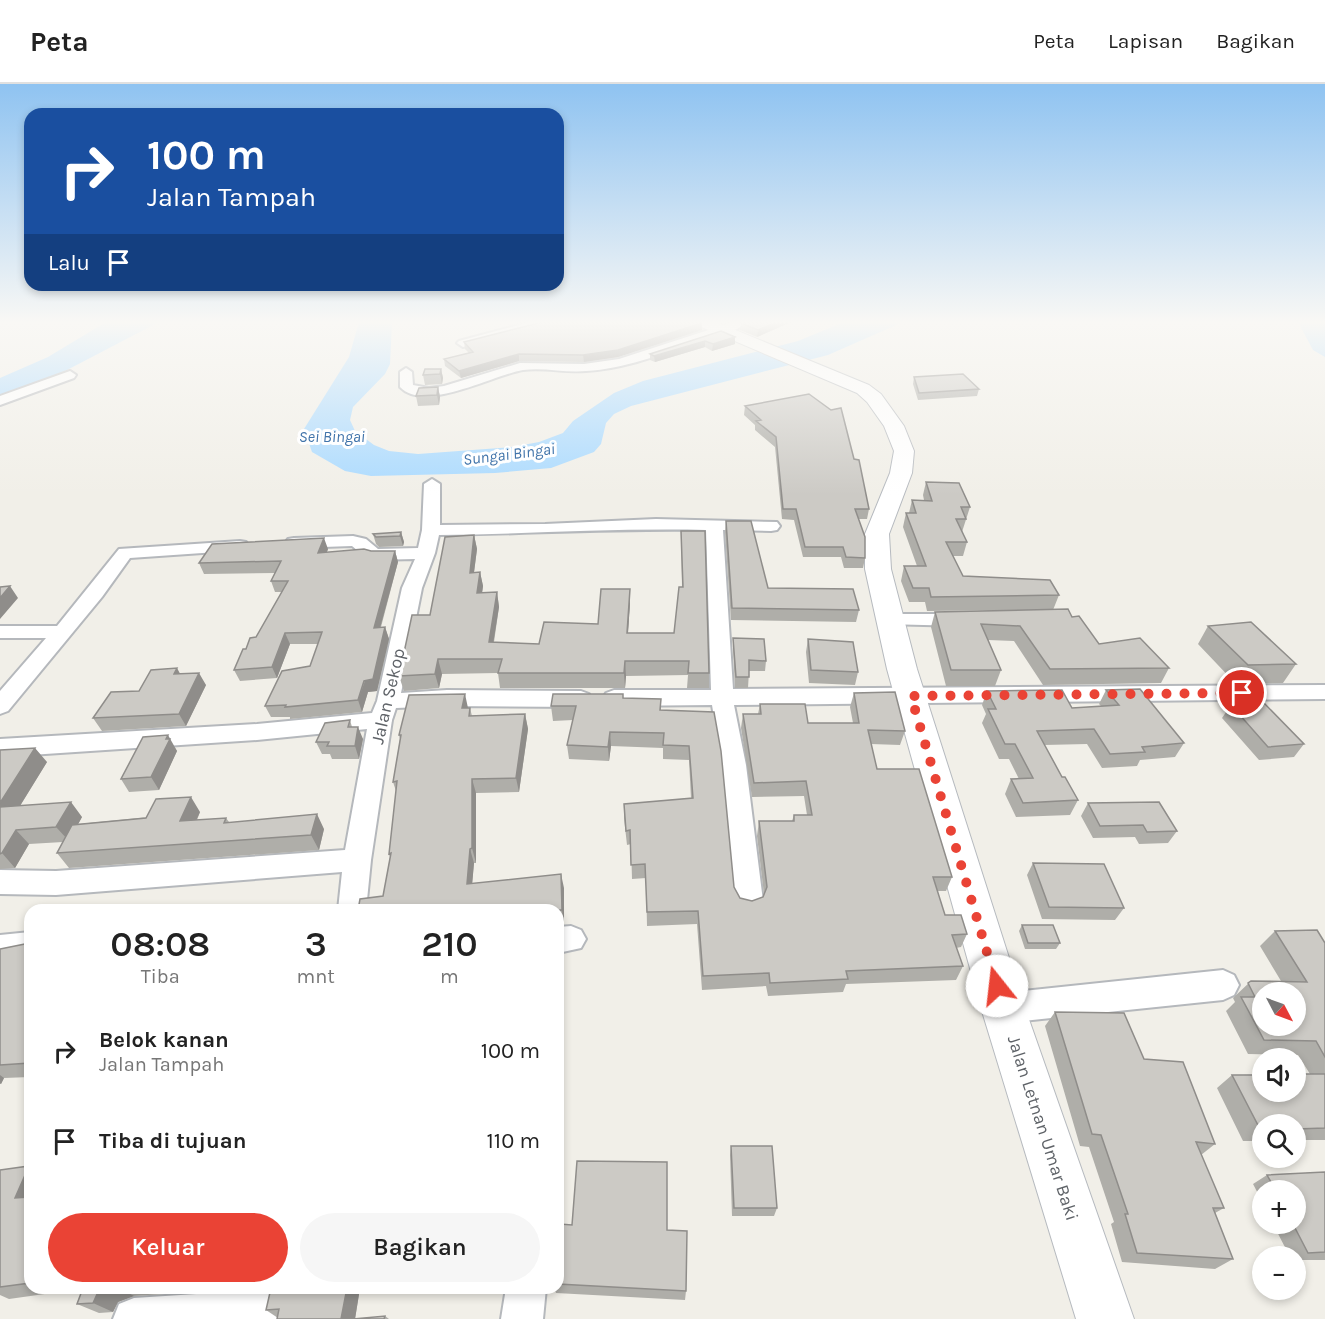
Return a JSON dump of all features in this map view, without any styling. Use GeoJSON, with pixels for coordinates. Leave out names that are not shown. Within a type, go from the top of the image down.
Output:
{"type":"FeatureCollection","features":[{"type":"Feature","properties":{"kind":"street"},"geometry":{"type":"LineString","coordinates":[[0,401],[58,380]]}},
{"type":"Feature","properties":{"kind":"street"},"geometry":{"type":"LineString","coordinates":[[406,380],[406,387],[414,392],[428,393],[476,380]]}},
{"type":"Feature","properties":{"kind":"street","name":"Jalan Letnan Umar Baki"},"geometry":{"type":"LineString","coordinates":[[845,380],[874,398],[894,426],[904,451],[902,473],[877,534],[878,569],[902,669],[1003,1008],[1105,1319]]}},
{"type":"Feature","properties":{"kind":"street","name":"Jalan Sekop"},"geometry":{"type":"LineString","coordinates":[[353,904],[357,860],[384,711],[412,588],[426,553],[431,530],[432,484]]}},
{"type":"Feature","properties":{"kind":"street"},"geometry":{"type":"LineString","coordinates":[[431,530],[545,529],[656,524],[771,526]]}},
{"type":"Feature","properties":{"kind":"street"},"geometry":{"type":"LineString","coordinates":[[714,526],[722,698],[734,765],[749,901]]}},
{"type":"Feature","properties":{"kind":"street"},"geometry":{"type":"LineString","coordinates":[[280,544],[347,541],[360,543],[374,555],[426,553]]}},
{"type":"Feature","properties":{"kind":"street"},"geometry":{"type":"LineString","coordinates":[[0,706],[95,593],[125,553],[258,545]]}},
{"type":"Feature","properties":{"kind":"street"},"geometry":{"type":"LineString","coordinates":[[891,620],[979,620]]}},
{"type":"Feature","properties":{"kind":"street"},"geometry":{"type":"LineString","coordinates":[[0,632],[60,632]]}},
{"type":"Feature","properties":{"kind":"street"},"geometry":{"type":"LineString","coordinates":[[0,748],[257,732],[447,698],[1321,696]]}},
{"type":"Feature","properties":{"kind":"street"},"geometry":{"type":"LineString","coordinates":[[0,882],[56,883],[357,860]]}},
{"type":"Feature","properties":{"kind":"street"},"geometry":{"type":"LineString","coordinates":[[0,948],[24,946]]}},
{"type":"Feature","properties":{"kind":"street"},"geometry":{"type":"LineString","coordinates":[[1003,1008],[1223,985]]}},
{"type":"Feature","properties":{"kind":"street"},"geometry":{"type":"LineString","coordinates":[[522,1319],[525,1294]]}},
{"type":"Feature","properties":{"kind":"street"},"geometry":{"type":"LineString","coordinates":[[134,1319],[260,1306]]}},
{"type":"Feature","properties":{"kind":"water"},"geometry":{"type":"Polygon","coordinates":[[[0,380],[43,380],[0,397],[0,380]]]}},
{"type":"Feature","properties":{"kind":"water","name":"Sei Bingai"},"geometry":{"type":"Polygon","coordinates":[[[335,380],[380,380],[353,407],[350,420],[355,431],[374,445],[389,451],[418,454],[512,447],[539,442],[563,433],[573,421],[614,393],[648,380],[733,380],[631,406],[614,414],[606,423],[601,444],[594,452],[551,468],[495,473],[371,476],[345,471],[312,452],[304,429],[335,380]]]}},
{"type":"Feature","properties":{"kind":"building"},"geometry":{"type":"Polygon","coordinates":[[[915,380],[969,380],[979,389],[919,393],[915,380]]]}},
{"type":"Feature","properties":{"kind":"building"},"geometry":{"type":"Polygon","coordinates":[[[438,387],[437,395],[416,396],[419,388],[438,387]]]}},
{"type":"Feature","properties":{"kind":"building"},"geometry":{"type":"Polygon","coordinates":[[[809,394],[831,410],[841,408],[854,459],[859,460],[869,509],[855,509],[865,537],[865,558],[846,557],[843,547],[805,547],[796,509],[783,509],[776,437],[756,421],[761,420],[745,406],[809,394]]]}},
{"type":"Feature","properties":{"kind":"building"},"geometry":{"type":"Polygon","coordinates":[[[926,482],[959,483],[970,507],[961,507],[966,519],[956,519],[967,542],[946,542],[963,576],[1050,580],[1059,595],[931,597],[929,588],[913,588],[904,566],[926,566],[906,513],[916,513],[912,500],[932,501],[926,482]]]}},
{"type":"Feature","properties":{"kind":"building"},"geometry":{"type":"Polygon","coordinates":[[[726,521],[751,521],[768,588],[853,589],[859,610],[732,608],[726,521]]]}},
{"type":"Feature","properties":{"kind":"building"},"geometry":{"type":"Polygon","coordinates":[[[681,531],[705,531],[709,673],[688,673],[689,661],[625,661],[624,673],[498,673],[502,659],[438,659],[435,674],[399,676],[412,615],[430,615],[445,537],[474,535],[470,573],[480,572],[477,593],[497,592],[489,642],[539,644],[544,622],[598,624],[601,589],[630,589],[627,633],[674,633],[679,587],[683,587],[681,531]]]}},
{"type":"Feature","properties":{"kind":"building"},"geometry":{"type":"Polygon","coordinates":[[[401,532],[400,536],[376,537],[373,534],[401,532]]]}},
{"type":"Feature","properties":{"kind":"building"},"geometry":{"type":"Polygon","coordinates":[[[324,538],[318,553],[364,549],[395,551],[374,628],[385,627],[373,679],[364,681],[358,700],[285,707],[286,705],[265,706],[282,671],[310,666],[322,632],[285,633],[272,667],[234,670],[243,649],[246,649],[250,638],[256,637],[288,581],[271,581],[281,561],[199,563],[212,544],[324,538]]]}},
{"type":"Feature","properties":{"kind":"building"},"geometry":{"type":"Polygon","coordinates":[[[10,586],[0,598],[0,587],[10,586]]]}},
{"type":"Feature","properties":{"kind":"building"},"geometry":{"type":"Polygon","coordinates":[[[1068,609],[1072,617],[1079,616],[1099,644],[1140,638],[1169,668],[1050,669],[1020,626],[981,624],[1001,670],[951,670],[935,612],[1068,609]]]}},
{"type":"Feature","properties":{"kind":"building"},"geometry":{"type":"Polygon","coordinates":[[[1251,622],[1296,664],[1248,665],[1208,626],[1251,622]]]}},
{"type":"Feature","properties":{"kind":"building"},"geometry":{"type":"Polygon","coordinates":[[[733,638],[764,639],[766,661],[749,660],[749,677],[736,677],[733,638]]]}},
{"type":"Feature","properties":{"kind":"building"},"geometry":{"type":"Polygon","coordinates":[[[808,639],[853,642],[858,672],[811,670],[808,639]]]}},
{"type":"Feature","properties":{"kind":"building"},"geometry":{"type":"Polygon","coordinates":[[[177,668],[174,674],[199,673],[179,714],[93,718],[111,692],[139,691],[151,670],[177,668]]]}},
{"type":"Feature","properties":{"kind":"building"},"geometry":{"type":"Polygon","coordinates":[[[1140,689],[1184,743],[1142,747],[1145,752],[1110,754],[1094,729],[1037,731],[1062,777],[1065,777],[1078,800],[1023,803],[1011,779],[1033,778],[1015,744],[1005,744],[988,709],[996,709],[987,691],[1062,690],[1072,708],[1119,705],[1106,690],[1140,689]]]}},
{"type":"Feature","properties":{"kind":"building"},"geometry":{"type":"Polygon","coordinates":[[[895,692],[905,731],[868,730],[877,769],[919,769],[952,877],[933,877],[945,915],[961,915],[967,934],[952,935],[963,966],[846,971],[848,979],[770,983],[769,973],[703,976],[698,911],[647,912],[645,864],[631,865],[630,830],[626,831],[624,804],[693,798],[689,746],[663,745],[664,733],[610,732],[608,747],[567,745],[576,706],[551,706],[553,694],[623,694],[623,698],[661,699],[660,710],[714,712],[721,751],[734,887],[740,898],[752,901],[763,897],[767,887],[759,821],[794,821],[794,815],[812,815],[806,781],[754,783],[743,714],[761,714],[760,704],[805,704],[808,723],[859,723],[854,693],[895,692]]]}},
{"type":"Feature","properties":{"kind":"building"},"geometry":{"type":"Polygon","coordinates":[[[465,694],[462,708],[470,708],[469,716],[525,714],[516,778],[472,779],[472,848],[470,849],[467,884],[561,874],[562,904],[359,904],[360,899],[383,896],[391,853],[389,854],[397,781],[393,782],[401,735],[399,735],[409,695],[465,694]]]}},
{"type":"Feature","properties":{"kind":"building"},"geometry":{"type":"Polygon","coordinates":[[[1264,703],[1304,744],[1268,747],[1231,705],[1264,703]]]}},
{"type":"Feature","properties":{"kind":"building"},"geometry":{"type":"Polygon","coordinates":[[[350,720],[348,727],[358,727],[355,746],[327,746],[329,742],[316,742],[325,723],[350,720]]]}},
{"type":"Feature","properties":{"kind":"building"},"geometry":{"type":"Polygon","coordinates":[[[168,735],[166,739],[170,739],[151,777],[121,779],[143,737],[168,735]]]}},
{"type":"Feature","properties":{"kind":"building"},"geometry":{"type":"Polygon","coordinates":[[[35,748],[0,803],[0,750],[35,748]]]}},
{"type":"Feature","properties":{"kind":"building"},"geometry":{"type":"Polygon","coordinates":[[[191,797],[180,821],[226,818],[224,823],[317,814],[311,835],[57,853],[72,825],[146,818],[156,799],[191,797]]]}},
{"type":"Feature","properties":{"kind":"building"},"geometry":{"type":"Polygon","coordinates":[[[71,802],[56,827],[16,830],[0,854],[0,807],[71,802]]]}},
{"type":"Feature","properties":{"kind":"building"},"geometry":{"type":"Polygon","coordinates":[[[1159,802],[1177,831],[1147,832],[1143,825],[1100,826],[1088,803],[1159,802]]]}},
{"type":"Feature","properties":{"kind":"building"},"geometry":{"type":"Polygon","coordinates":[[[1033,863],[1104,864],[1124,908],[1049,907],[1033,863]]]}},
{"type":"Feature","properties":{"kind":"building"},"geometry":{"type":"Polygon","coordinates":[[[1022,925],[1053,925],[1060,943],[1028,943],[1022,925]]]}},
{"type":"Feature","properties":{"kind":"building"},"geometry":{"type":"Polygon","coordinates":[[[1317,930],[1325,943],[1325,1057],[1316,1041],[1264,1040],[1262,1036],[1306,1036],[1306,982],[1252,982],[1252,991],[1248,983],[1251,981],[1307,982],[1275,931],[1317,930]]]}},
{"type":"Feature","properties":{"kind":"building"},"geometry":{"type":"Polygon","coordinates":[[[24,944],[24,1063],[0,1065],[0,949],[24,944]]]}},
{"type":"Feature","properties":{"kind":"building"},"geometry":{"type":"Polygon","coordinates":[[[1241,997],[1252,997],[1252,1018],[1241,997]]]}},
{"type":"Feature","properties":{"kind":"building"},"geometry":{"type":"Polygon","coordinates":[[[1055,1012],[1124,1013],[1144,1059],[1183,1062],[1215,1144],[1196,1142],[1224,1208],[1213,1208],[1233,1259],[1137,1253],[1125,1214],[1128,1214],[1101,1135],[1092,1134],[1055,1012]]]}},
{"type":"Feature","properties":{"kind":"building"},"geometry":{"type":"Polygon","coordinates":[[[1306,1074],[1325,1074],[1325,1128],[1306,1129],[1306,1114],[1252,1114],[1232,1075],[1252,1075],[1252,1102],[1306,1102],[1306,1074]]]}},
{"type":"Feature","properties":{"kind":"building"},"geometry":{"type":"Polygon","coordinates":[[[731,1146],[772,1146],[777,1208],[734,1208],[731,1146]]]}},
{"type":"Feature","properties":{"kind":"building"},"geometry":{"type":"Polygon","coordinates":[[[577,1161],[667,1162],[667,1230],[687,1231],[686,1291],[564,1284],[564,1224],[572,1225],[577,1161]]]}},
{"type":"Feature","properties":{"kind":"building"},"geometry":{"type":"Polygon","coordinates":[[[24,1167],[24,1177],[15,1198],[24,1197],[24,1284],[0,1287],[0,1170],[24,1167]]]}},
{"type":"Feature","properties":{"kind":"building"},"geometry":{"type":"Polygon","coordinates":[[[1325,1172],[1325,1252],[1308,1253],[1298,1234],[1306,1234],[1306,1180],[1270,1180],[1267,1175],[1325,1172]]]}},
{"type":"Feature","properties":{"kind":"building"},"geometry":{"type":"Polygon","coordinates":[[[81,1294],[97,1294],[93,1303],[77,1304],[81,1294]]]}},
{"type":"Feature","properties":{"kind":"building"},"geometry":{"type":"Polygon","coordinates":[[[270,1294],[346,1294],[341,1319],[277,1319],[279,1309],[266,1310],[270,1294]]]}},
{"type":"Feature","properties":{"kind":"building"},"geometry":{"type":"Polygon","coordinates":[[[385,1316],[384,1319],[353,1319],[385,1316]]]}},
{"type":"Feature","properties":{"kind":"route"},"geometry":{"type":"LineString","coordinates":[[997,986],[911,696],[1242,693]]}},
{"type":"Feature","properties":{"kind":"water label","name":"Sungai Bingai"},"geometry":{"type":"Point","coordinates":[509,454]}}]}
